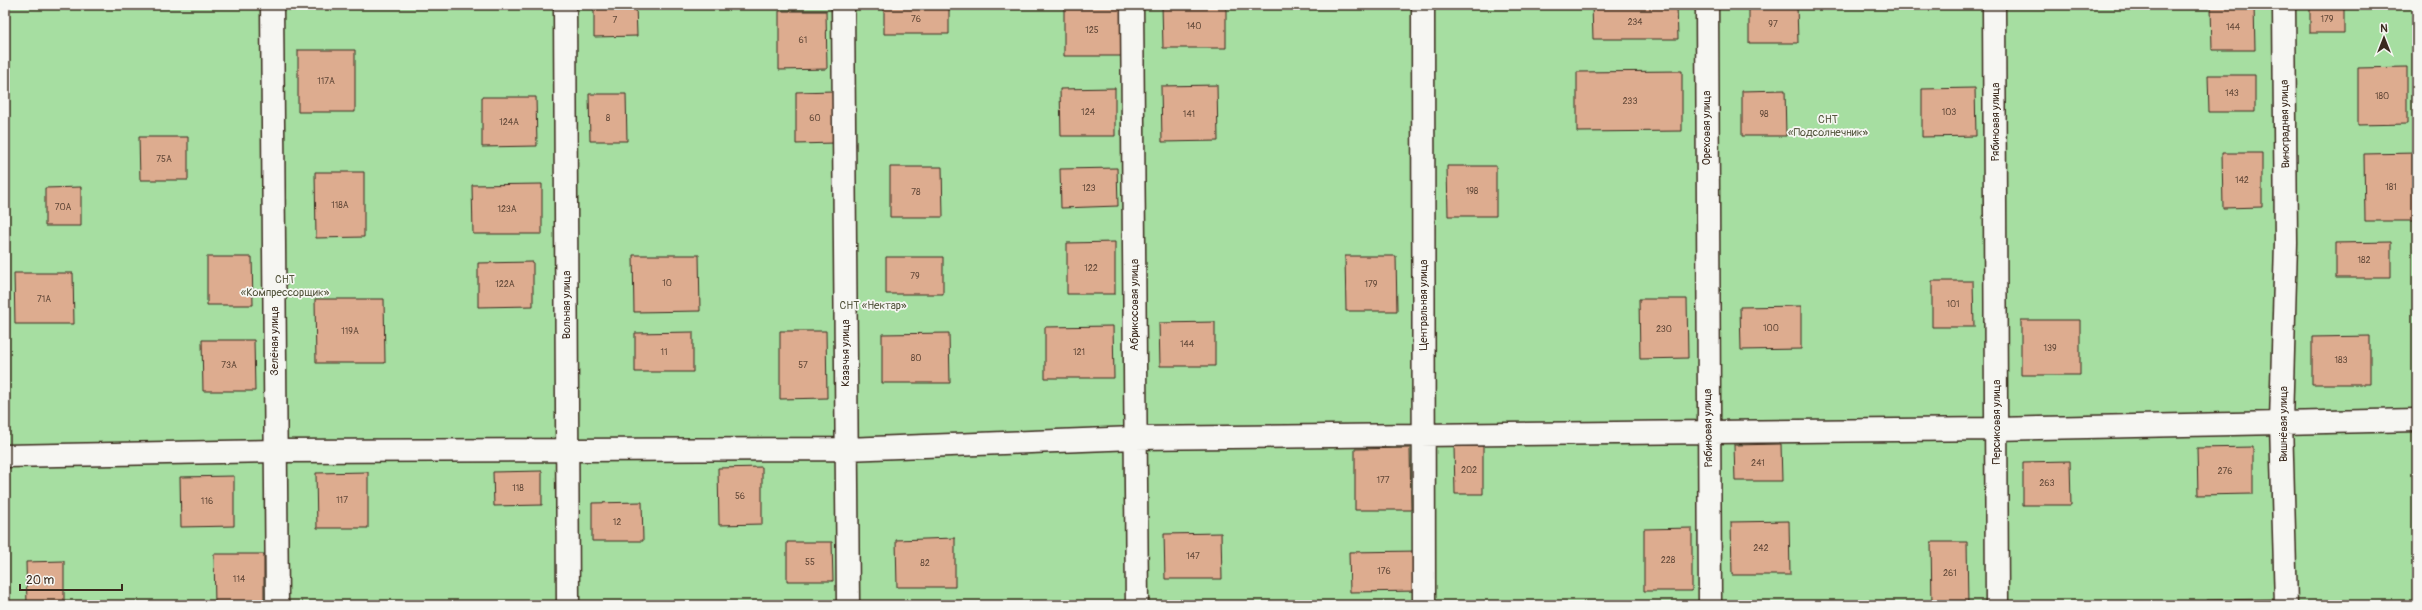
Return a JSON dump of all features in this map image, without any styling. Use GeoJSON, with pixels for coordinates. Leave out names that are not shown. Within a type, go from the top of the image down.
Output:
{"type":"FeatureCollection","features":[{"type":"Feature","properties":{"kind":"street","name":"Зелёная улица"},"geometry":{"type":"LineString","coordinates":[[272,5],[277,605]]}},
{"type":"Feature","properties":{"kind":"street","name":"Вольная улица"},"geometry":{"type":"LineString","coordinates":[[565,5],[566,450],[568,605]]}},
{"type":"Feature","properties":{"kind":"street","name":"Казачья улица"},"geometry":{"type":"LineString","coordinates":[[843,5],[848,605]]}},
{"type":"Feature","properties":{"kind":"street","name":"Абрикосовая улица"},"geometry":{"type":"LineString","coordinates":[[1132,5],[1134,438],[1137,605]]}},
{"type":"Feature","properties":{"kind":"street","name":"Центральная улица"},"geometry":{"type":"LineString","coordinates":[[1423,5],[1424,605]]}},
{"type":"Feature","properties":{"kind":"street","name":"Ореховая улица"},"geometry":{"type":"LineString","coordinates":[[1706,250],[1707,5]]}},
{"type":"Feature","properties":{"kind":"street","name":"Рябиновая улица"},"geometry":{"type":"LineString","coordinates":[[1994,5],[1996,239]]}},
{"type":"Feature","properties":{"kind":"street","name":"Виноградная улица"},"geometry":{"type":"LineString","coordinates":[[2284,5],[2286,243]]}},
{"type":"Feature","properties":{"kind":"street","name":"Персиковая улица"},"geometry":{"type":"LineString","coordinates":[[1996,239],[1997,605]]}},
{"type":"Feature","properties":{"kind":"street","name":"Вишнёвая улица"},"geometry":{"type":"LineString","coordinates":[[2286,243],[2282,422],[2286,605]]}},
{"type":"Feature","properties":{"kind":"street","name":"Рябиновая улица"},"geometry":{"type":"LineString","coordinates":[[1706,250],[1710,605]]}},
{"type":"Feature","properties":{"kind":"street"},"geometry":{"type":"LineString","coordinates":[[5,456],[275,451],[846,449],[1134,438],[1996,428],[2417,420]]}},
{"type":"Feature","properties":{"kind":"green space","name":"СНТ «Нектар»"},"geometry":{"type":"Polygon","coordinates":[[[5,5],[2417,5],[2417,605],[5,605],[5,5]]]}},
{"type":"Feature","properties":{"kind":"building"},"geometry":{"type":"Polygon","coordinates":[[[594,5],[636,5],[637,36],[594,37],[594,5]]]}},
{"type":"Feature","properties":{"kind":"building"},"geometry":{"type":"Polygon","coordinates":[[[884,5],[949,5],[949,34],[884,34],[884,5]]]}},
{"type":"Feature","properties":{"kind":"building"},"geometry":{"type":"Polygon","coordinates":[[[1064,5],[1121,5],[1121,56],[1064,56],[1064,5]]]}},
{"type":"Feature","properties":{"kind":"building"},"geometry":{"type":"Polygon","coordinates":[[[1162,5],[1226,5],[1226,48],[1163,48],[1162,5]]]}},
{"type":"Feature","properties":{"kind":"building"},"geometry":{"type":"Polygon","coordinates":[[[1592,5],[1677,5],[1678,39],[1593,39],[1592,5]]]}},
{"type":"Feature","properties":{"kind":"building"},"geometry":{"type":"Polygon","coordinates":[[[1749,5],[1797,5],[1798,43],[1749,43],[1749,5]]]}},
{"type":"Feature","properties":{"kind":"building"},"geometry":{"type":"Polygon","coordinates":[[[2211,5],[2254,5],[2255,50],[2212,50],[2211,5]]]}},
{"type":"Feature","properties":{"kind":"building"},"geometry":{"type":"Polygon","coordinates":[[[2310,5],[2344,5],[2344,33],[2310,33],[2310,5]]]}},
{"type":"Feature","properties":{"kind":"building"},"geometry":{"type":"Polygon","coordinates":[[[779,11],[826,11],[827,69],[779,70],[779,11]]]}},
{"type":"Feature","properties":{"kind":"building"},"geometry":{"type":"Polygon","coordinates":[[[298,50],[355,50],[355,112],[298,112],[298,50]]]}},
{"type":"Feature","properties":{"kind":"building"},"geometry":{"type":"Polygon","coordinates":[[[2407,67],[2407,124],[2358,125],[2358,68],[2407,67]]]}},
{"type":"Feature","properties":{"kind":"building"},"geometry":{"type":"Polygon","coordinates":[[[1682,71],[1682,131],[1577,132],[1577,72],[1682,71]]]}},
{"type":"Feature","properties":{"kind":"building"},"geometry":{"type":"Polygon","coordinates":[[[2208,75],[2255,75],[2255,112],[2209,112],[2208,75]]]}},
{"type":"Feature","properties":{"kind":"building"},"geometry":{"type":"Polygon","coordinates":[[[1217,85],[1218,141],[1162,142],[1161,86],[1217,85]]]}},
{"type":"Feature","properties":{"kind":"building"},"geometry":{"type":"Polygon","coordinates":[[[1115,88],[1115,136],[1061,136],[1060,89],[1115,88]]]}},
{"type":"Feature","properties":{"kind":"building"},"geometry":{"type":"Polygon","coordinates":[[[1975,88],[1976,136],[1922,137],[1922,89],[1975,88]]]}},
{"type":"Feature","properties":{"kind":"building"},"geometry":{"type":"Polygon","coordinates":[[[1785,90],[1786,136],[1742,136],[1742,91],[1785,90]]]}},
{"type":"Feature","properties":{"kind":"building"},"geometry":{"type":"Polygon","coordinates":[[[834,91],[835,143],[796,144],[796,92],[834,91]]]}},
{"type":"Feature","properties":{"kind":"building"},"geometry":{"type":"Polygon","coordinates":[[[589,94],[626,94],[627,141],[590,141],[589,94]]]}},
{"type":"Feature","properties":{"kind":"building"},"geometry":{"type":"Polygon","coordinates":[[[482,97],[536,97],[537,146],[482,147],[482,97]]]}},
{"type":"Feature","properties":{"kind":"building"},"geometry":{"type":"Polygon","coordinates":[[[139,137],[188,137],[188,180],[140,180],[139,137]]]}},
{"type":"Feature","properties":{"kind":"building"},"geometry":{"type":"Polygon","coordinates":[[[2222,153],[2262,153],[2262,207],[2223,208],[2222,153]]]}},
{"type":"Feature","properties":{"kind":"building"},"geometry":{"type":"Polygon","coordinates":[[[2417,153],[2417,221],[2365,221],[2364,154],[2417,153]]]}},
{"type":"Feature","properties":{"kind":"building"},"geometry":{"type":"Polygon","coordinates":[[[1447,166],[1496,166],[1496,216],[1448,216],[1447,166]]]}},
{"type":"Feature","properties":{"kind":"building"},"geometry":{"type":"Polygon","coordinates":[[[890,167],[942,167],[943,217],[890,217],[890,167]]]}},
{"type":"Feature","properties":{"kind":"building"},"geometry":{"type":"Polygon","coordinates":[[[1117,168],[1118,206],[1061,208],[1060,169],[1117,168]]]}},
{"type":"Feature","properties":{"kind":"building"},"geometry":{"type":"Polygon","coordinates":[[[315,172],[364,172],[364,237],[316,238],[315,172]]]}},
{"type":"Feature","properties":{"kind":"building"},"geometry":{"type":"Polygon","coordinates":[[[542,184],[542,234],[473,234],[472,185],[542,184]]]}},
{"type":"Feature","properties":{"kind":"building"},"geometry":{"type":"Polygon","coordinates":[[[81,187],[81,226],[45,226],[45,188],[81,187]]]}},
{"type":"Feature","properties":{"kind":"building"},"geometry":{"type":"Polygon","coordinates":[[[1115,242],[1115,294],[1067,294],[1067,243],[1115,242]]]}},
{"type":"Feature","properties":{"kind":"building"},"geometry":{"type":"Polygon","coordinates":[[[2391,242],[2391,278],[2336,278],[2336,243],[2391,242]]]}},
{"type":"Feature","properties":{"kind":"building"},"geometry":{"type":"Polygon","coordinates":[[[633,255],[699,255],[700,311],[634,312],[633,255]]]}},
{"type":"Feature","properties":{"kind":"building"},"geometry":{"type":"Polygon","coordinates":[[[1345,256],[1396,256],[1397,311],[1346,311],[1345,256]]]}},
{"type":"Feature","properties":{"kind":"building"},"geometry":{"type":"Polygon","coordinates":[[[207,257],[252,257],[253,305],[207,305],[207,257]]]}},
{"type":"Feature","properties":{"kind":"building"},"geometry":{"type":"Polygon","coordinates":[[[886,257],[943,257],[943,294],[886,294],[886,257]]]}},
{"type":"Feature","properties":{"kind":"building"},"geometry":{"type":"Polygon","coordinates":[[[533,262],[533,306],[478,307],[478,263],[533,262]]]}},
{"type":"Feature","properties":{"kind":"building"},"geometry":{"type":"Polygon","coordinates":[[[14,273],[73,273],[74,324],[15,324],[14,273]]]}},
{"type":"Feature","properties":{"kind":"building"},"geometry":{"type":"Polygon","coordinates":[[[1932,281],[1973,281],[1974,327],[1932,327],[1932,281]]]}},
{"type":"Feature","properties":{"kind":"building"},"geometry":{"type":"Polygon","coordinates":[[[315,299],[384,299],[385,363],[316,363],[315,299]]]}},
{"type":"Feature","properties":{"kind":"building"},"geometry":{"type":"Polygon","coordinates":[[[1639,299],[1687,299],[1688,358],[1640,359],[1639,299]]]}},
{"type":"Feature","properties":{"kind":"building"},"geometry":{"type":"Polygon","coordinates":[[[1801,306],[1801,349],[1741,350],[1740,307],[1801,306]]]}},
{"type":"Feature","properties":{"kind":"building"},"geometry":{"type":"Polygon","coordinates":[[[2021,320],[2080,320],[2080,375],[2021,375],[2021,320]]]}},
{"type":"Feature","properties":{"kind":"building"},"geometry":{"type":"Polygon","coordinates":[[[1215,322],[1215,366],[1160,366],[1159,323],[1215,322]]]}},
{"type":"Feature","properties":{"kind":"building"},"geometry":{"type":"Polygon","coordinates":[[[1113,326],[1114,378],[1045,378],[1045,327],[1113,326]]]}},
{"type":"Feature","properties":{"kind":"building"},"geometry":{"type":"Polygon","coordinates":[[[780,331],[826,331],[827,398],[780,399],[780,331]]]}},
{"type":"Feature","properties":{"kind":"building"},"geometry":{"type":"Polygon","coordinates":[[[693,332],[693,372],[635,372],[635,333],[693,332]]]}},
{"type":"Feature","properties":{"kind":"building"},"geometry":{"type":"Polygon","coordinates":[[[949,333],[950,383],[882,383],[882,334],[949,333]]]}},
{"type":"Feature","properties":{"kind":"building"},"geometry":{"type":"Polygon","coordinates":[[[2370,336],[2370,384],[2312,384],[2312,337],[2370,336]]]}},
{"type":"Feature","properties":{"kind":"building"},"geometry":{"type":"Polygon","coordinates":[[[202,340],[254,340],[255,391],[203,391],[202,340]]]}},
{"type":"Feature","properties":{"kind":"building"},"geometry":{"type":"Polygon","coordinates":[[[1781,444],[1782,481],[1735,481],[1734,445],[1781,444]]]}},
{"type":"Feature","properties":{"kind":"building"},"geometry":{"type":"Polygon","coordinates":[[[1454,446],[1483,446],[1483,494],[1455,494],[1454,446]]]}},
{"type":"Feature","properties":{"kind":"building"},"geometry":{"type":"Polygon","coordinates":[[[2253,447],[2253,494],[2198,495],[2197,448],[2253,447]]]}},
{"type":"Feature","properties":{"kind":"building"},"geometry":{"type":"Polygon","coordinates":[[[1410,448],[1411,510],[1355,510],[1355,449],[1410,448]]]}},
{"type":"Feature","properties":{"kind":"building"},"geometry":{"type":"Polygon","coordinates":[[[2070,461],[2071,505],[2023,505],[2023,462],[2070,461]]]}},
{"type":"Feature","properties":{"kind":"building"},"geometry":{"type":"Polygon","coordinates":[[[762,467],[762,524],[719,525],[718,468],[762,467]]]}},
{"type":"Feature","properties":{"kind":"building"},"geometry":{"type":"Polygon","coordinates":[[[542,471],[542,505],[494,506],[493,472],[542,471]]]}},
{"type":"Feature","properties":{"kind":"building"},"geometry":{"type":"Polygon","coordinates":[[[368,472],[368,528],[317,528],[316,473],[368,472]]]}},
{"type":"Feature","properties":{"kind":"building"},"geometry":{"type":"Polygon","coordinates":[[[234,476],[234,526],[181,527],[180,477],[234,476]]]}},
{"type":"Feature","properties":{"kind":"building"},"geometry":{"type":"Polygon","coordinates":[[[642,502],[643,541],[592,541],[592,503],[642,502]]]}},
{"type":"Feature","properties":{"kind":"building"},"geometry":{"type":"Polygon","coordinates":[[[1789,521],[1790,575],[1732,575],[1731,522],[1789,521]]]}},
{"type":"Feature","properties":{"kind":"building"},"geometry":{"type":"Polygon","coordinates":[[[1692,528],[1692,591],[1644,591],[1644,529],[1692,528]]]}},
{"type":"Feature","properties":{"kind":"building"},"geometry":{"type":"Polygon","coordinates":[[[1221,533],[1222,579],[1165,579],[1164,534],[1221,533]]]}},
{"type":"Feature","properties":{"kind":"building"},"geometry":{"type":"Polygon","coordinates":[[[955,538],[955,587],[897,587],[896,540],[955,538]]]}},
{"type":"Feature","properties":{"kind":"building"},"geometry":{"type":"Polygon","coordinates":[[[787,542],[832,542],[833,581],[787,581],[787,542]]]}},
{"type":"Feature","properties":{"kind":"building"},"geometry":{"type":"Polygon","coordinates":[[[1931,542],[1967,542],[1968,605],[1932,605],[1931,542]]]}},
{"type":"Feature","properties":{"kind":"building"},"geometry":{"type":"Polygon","coordinates":[[[1419,551],[1419,591],[1350,592],[1349,552],[1419,551]]]}},
{"type":"Feature","properties":{"kind":"building"},"geometry":{"type":"Polygon","coordinates":[[[214,554],[264,554],[264,605],[215,605],[214,554]]]}},
{"type":"Feature","properties":{"kind":"building"},"geometry":{"type":"Polygon","coordinates":[[[64,561],[64,605],[27,605],[26,562],[64,561]]]}},
{"type":"Feature","properties":{"kind":"building"},"geometry":{"type":"Polygon","coordinates":[[[2273,599],[2273,605],[2207,605],[2207,600],[2273,599]]]}},
{"type":"Feature","properties":{"kind":"park label","name":"СНТ «Подсолнечник»"},"geometry":{"type":"Point","coordinates":[1828,125]}},
{"type":"Feature","properties":{"kind":"park label","name":"СНТ «Компрессорщик»"},"geometry":{"type":"Point","coordinates":[285,285]}}]}
